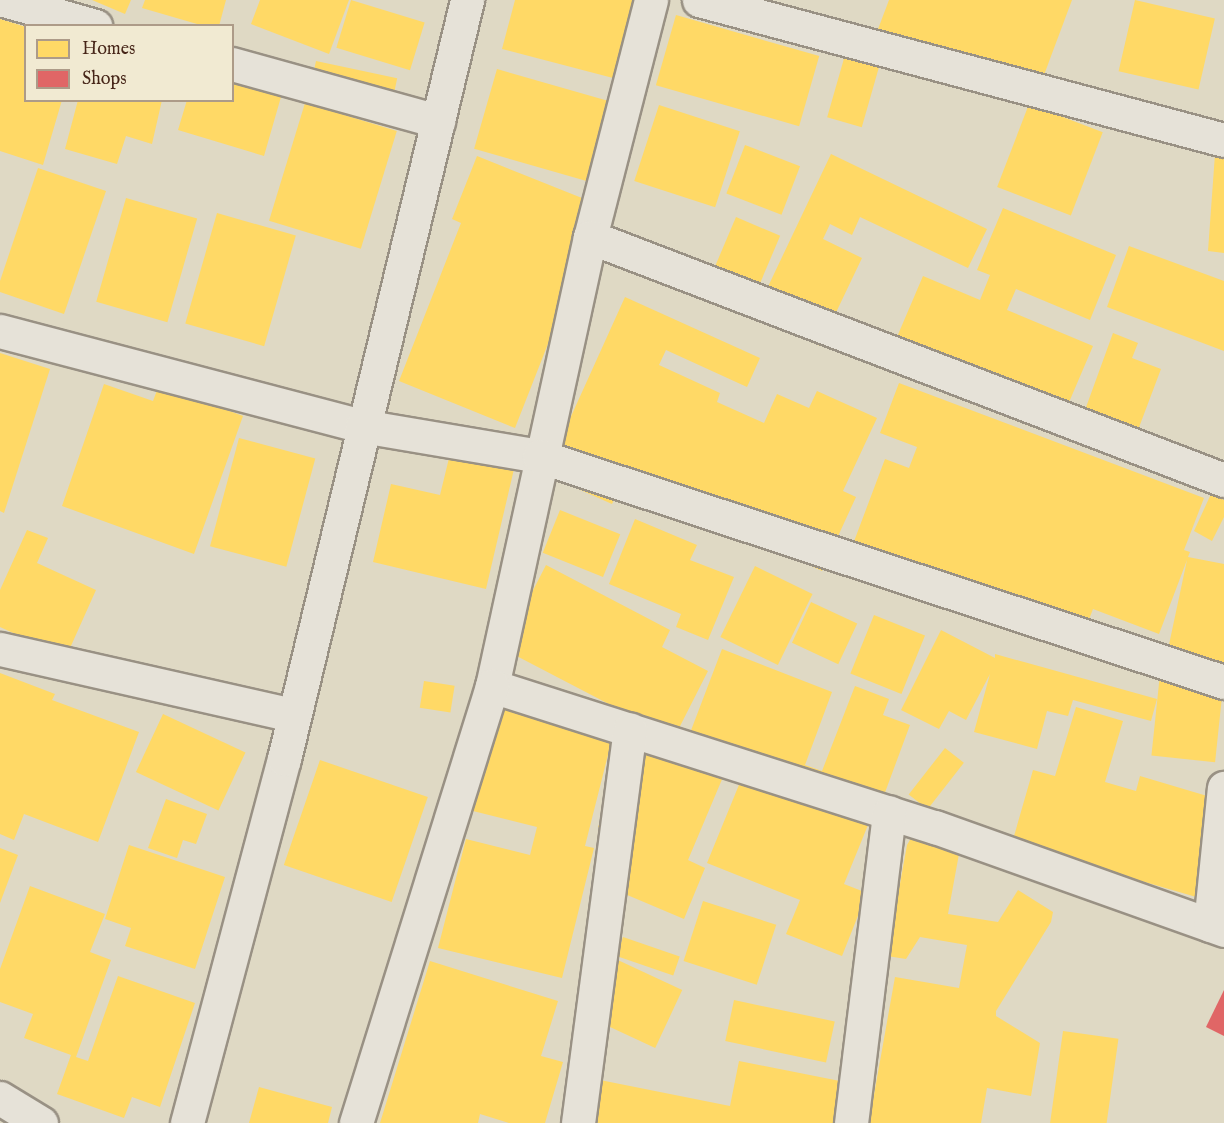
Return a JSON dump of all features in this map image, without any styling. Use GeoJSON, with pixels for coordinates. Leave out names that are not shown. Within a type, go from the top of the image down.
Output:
{"type":"FeatureCollection","features":[{"type":"Feature","properties":{"kind":"street"},"geometry":{"type":"LineString","coordinates":[[4,0],[88,24]]}},
{"type":"Feature","properties":{"kind":"street"},"geometry":{"type":"LineString","coordinates":[[187,1123],[294,715],[362,426],[468,0]]}},
{"type":"Feature","properties":{"kind":"street"},"geometry":{"type":"LineString","coordinates":[[356,1123],[492,686],[539,456],[590,237],[651,0]]}},
{"type":"Feature","properties":{"kind":"street"},"geometry":{"type":"LineString","coordinates":[[699,0],[1224,140]]}},
{"type":"Feature","properties":{"kind":"street"},"geometry":{"type":"LineString","coordinates":[[234,65],[438,121]]}},
{"type":"Feature","properties":{"kind":"street"},"geometry":{"type":"LineString","coordinates":[[590,237],[1224,480]]}},
{"type":"Feature","properties":{"kind":"street"},"geometry":{"type":"LineString","coordinates":[[0,331],[362,426],[539,456],[1224,682]]}},
{"type":"Feature","properties":{"kind":"street"},"geometry":{"type":"LineString","coordinates":[[0,649],[294,715]]}},
{"type":"Feature","properties":{"kind":"street"},"geometry":{"type":"LineString","coordinates":[[492,686],[889,812],[1217,927],[1224,788]]}},
{"type":"Feature","properties":{"kind":"street"},"geometry":{"type":"LineString","coordinates":[[578,1123],[630,729]]}},
{"type":"Feature","properties":{"kind":"street"},"geometry":{"type":"LineString","coordinates":[[851,1123],[889,812]]}},
{"type":"Feature","properties":{"kind":"street"},"geometry":{"type":"LineString","coordinates":[[0,1098],[41,1123]]}},
{"type":"Feature","properties":{"kind":"building: Homes"},"geometry":{"type":"Polygon","coordinates":[[[92,0],[131,0],[125,14],[92,0]]]}},
{"type":"Feature","properties":{"kind":"building: Homes"},"geometry":{"type":"Polygon","coordinates":[[[145,0],[226,0],[220,24],[197,24],[142,8],[145,0]]]}},
{"type":"Feature","properties":{"kind":"building: Homes"},"geometry":{"type":"Polygon","coordinates":[[[260,0],[349,0],[329,54],[251,24],[260,0]]]}},
{"type":"Feature","properties":{"kind":"building: Homes"},"geometry":{"type":"Polygon","coordinates":[[[351,0],[425,23],[410,70],[336,48],[351,0]]]}},
{"type":"Feature","properties":{"kind":"building: Homes"},"geometry":{"type":"Polygon","coordinates":[[[515,0],[634,0],[613,78],[502,49],[515,0]]]}},
{"type":"Feature","properties":{"kind":"building: Homes"},"geometry":{"type":"Polygon","coordinates":[[[889,0],[1072,0],[1041,83],[872,45],[889,0]]]}},
{"type":"Feature","properties":{"kind":"building: Homes"},"geometry":{"type":"Polygon","coordinates":[[[1135,0],[1215,18],[1198,90],[1119,71],[1135,0]]]}},
{"type":"Feature","properties":{"kind":"building: Homes"},"geometry":{"type":"Polygon","coordinates":[[[676,15],[819,56],[799,126],[656,85],[676,15]]]}},
{"type":"Feature","properties":{"kind":"building: Homes"},"geometry":{"type":"Polygon","coordinates":[[[0,19],[24,26],[24,102],[61,102],[43,165],[0,151],[0,19]]]}},
{"type":"Feature","properties":{"kind":"building: Homes"},"geometry":{"type":"Polygon","coordinates":[[[847,48],[882,58],[862,127],[827,117],[847,48]]]}},
{"type":"Feature","properties":{"kind":"building: Homes"},"geometry":{"type":"Polygon","coordinates":[[[316,61],[397,78],[392,103],[311,85],[316,61]]]}},
{"type":"Feature","properties":{"kind":"building: Homes"},"geometry":{"type":"Polygon","coordinates":[[[497,69],[618,104],[595,184],[474,149],[497,69]]]}},
{"type":"Feature","properties":{"kind":"building: Homes"},"geometry":{"type":"Polygon","coordinates":[[[234,76],[283,90],[264,156],[178,130],[186,102],[234,102],[234,76]]]}},
{"type":"Feature","properties":{"kind":"building: Homes"},"geometry":{"type":"Polygon","coordinates":[[[77,102],[162,102],[152,144],[126,136],[117,164],[65,149],[77,102]]]}},
{"type":"Feature","properties":{"kind":"building: Homes"},"geometry":{"type":"Polygon","coordinates":[[[305,103],[397,131],[361,249],[269,221],[305,103]]]}},
{"type":"Feature","properties":{"kind":"building: Homes"},"geometry":{"type":"Polygon","coordinates":[[[1029,104],[1103,132],[1071,215],[997,187],[1029,104]]]}},
{"type":"Feature","properties":{"kind":"building: Homes"},"geometry":{"type":"Polygon","coordinates":[[[659,105],[740,131],[715,207],[634,181],[659,105]]]}},
{"type":"Feature","properties":{"kind":"building: Homes"},"geometry":{"type":"Polygon","coordinates":[[[745,145],[800,166],[781,215],[726,194],[745,145]]]}},
{"type":"Feature","properties":{"kind":"building: Homes"},"geometry":{"type":"Polygon","coordinates":[[[831,154],[987,229],[968,268],[860,217],[852,235],[830,224],[823,239],[862,258],[820,346],[754,316],[831,154]]]}},
{"type":"Feature","properties":{"kind":"building: Homes"},"geometry":{"type":"Polygon","coordinates":[[[1215,154],[1224,155],[1224,253],[1208,251],[1215,154]]]}},
{"type":"Feature","properties":{"kind":"building: Homes"},"geometry":{"type":"Polygon","coordinates":[[[477,156],[602,206],[515,428],[399,381],[461,223],[452,219],[477,156]]]}},
{"type":"Feature","properties":{"kind":"building: Homes"},"geometry":{"type":"Polygon","coordinates":[[[38,168],[106,191],[64,314],[0,292],[0,281],[38,168]]]}},
{"type":"Feature","properties":{"kind":"building: Homes"},"geometry":{"type":"Polygon","coordinates":[[[126,198],[197,218],[167,322],[96,302],[126,198]]]}},
{"type":"Feature","properties":{"kind":"building: Homes"},"geometry":{"type":"Polygon","coordinates":[[[1003,208],[1116,255],[1090,320],[1016,289],[1007,310],[1093,346],[1061,421],[885,365],[923,276],[980,300],[990,275],[977,270],[1003,208]]]}},
{"type":"Feature","properties":{"kind":"building: Homes"},"geometry":{"type":"Polygon","coordinates":[[[217,213],[296,236],[264,346],[185,324],[217,213]]]}},
{"type":"Feature","properties":{"kind":"building: Homes"},"geometry":{"type":"Polygon","coordinates":[[[736,217],[780,236],[747,315],[702,296],[736,217]]]}},
{"type":"Feature","properties":{"kind":"building: Homes"},"geometry":{"type":"Polygon","coordinates":[[[1129,246],[1224,281],[1224,351],[1107,307],[1129,246]]]}},
{"type":"Feature","properties":{"kind":"building: Homes"},"geometry":{"type":"Polygon","coordinates":[[[625,297],[760,358],[747,387],[666,350],[659,365],[720,393],[717,402],[764,423],[777,394],[809,408],[817,391],[877,418],[843,491],[856,497],[822,571],[623,479],[612,504],[558,480],[567,460],[554,454],[625,297]]]}},
{"type":"Feature","properties":{"kind":"building: Homes"},"geometry":{"type":"Polygon","coordinates":[[[1113,333],[1138,343],[1132,358],[1161,369],[1138,430],[1085,410],[1113,333]]]}},
{"type":"Feature","properties":{"kind":"building: Homes"},"geometry":{"type":"Polygon","coordinates":[[[0,353],[50,369],[4,513],[0,511],[0,353]]]}},
{"type":"Feature","properties":{"kind":"building: Homes"},"geometry":{"type":"Polygon","coordinates":[[[899,383],[1204,498],[1184,550],[1190,552],[1188,557],[1224,564],[1224,665],[1167,654],[1187,560],[1159,634],[1093,609],[1078,648],[847,560],[885,459],[909,468],[917,447],[880,433],[899,383]]]}},
{"type":"Feature","properties":{"kind":"building: Homes"},"geometry":{"type":"Polygon","coordinates":[[[104,384],[153,401],[159,385],[243,416],[194,554],[62,506],[104,384]]]}},
{"type":"Feature","properties":{"kind":"building: Homes"},"geometry":{"type":"Polygon","coordinates":[[[239,438],[315,458],[286,567],[210,546],[239,438]]]}},
{"type":"Feature","properties":{"kind":"building: Homes"},"geometry":{"type":"Polygon","coordinates":[[[450,454],[514,469],[486,589],[373,562],[391,484],[440,495],[450,454]]]}},
{"type":"Feature","properties":{"kind":"building: Homes"},"geometry":{"type":"Polygon","coordinates":[[[1211,494],[1224,500],[1224,517],[1212,541],[1194,531],[1211,494]]]}},
{"type":"Feature","properties":{"kind":"building: Homes"},"geometry":{"type":"Polygon","coordinates":[[[560,510],[620,534],[603,577],[543,553],[560,510]]]}},
{"type":"Feature","properties":{"kind":"building: Homes"},"geometry":{"type":"Polygon","coordinates":[[[635,519],[697,545],[690,560],[734,577],[708,640],[676,627],[681,614],[609,584],[635,519]]]}},
{"type":"Feature","properties":{"kind":"building: Homes"},"geometry":{"type":"Polygon","coordinates":[[[27,530],[48,538],[37,563],[96,590],[66,657],[0,627],[0,590],[27,530]]]}},
{"type":"Feature","properties":{"kind":"building: Homes"},"geometry":{"type":"Polygon","coordinates":[[[546,565],[670,630],[662,647],[708,671],[674,738],[503,649],[546,565]]]}},
{"type":"Feature","properties":{"kind":"building: Homes"},"geometry":{"type":"Polygon","coordinates":[[[755,566],[813,594],[778,665],[720,637],[755,566]]]}},
{"type":"Feature","properties":{"kind":"building: Homes"},"geometry":{"type":"Polygon","coordinates":[[[811,602],[857,624],[838,664],[792,643],[811,602]]]}},
{"type":"Feature","properties":{"kind":"building: Homes"},"geometry":{"type":"Polygon","coordinates":[[[874,615],[925,636],[901,694],[850,673],[874,615]]]}},
{"type":"Feature","properties":{"kind":"building: Homes"},"geometry":{"type":"Polygon","coordinates":[[[941,630],[995,658],[995,654],[1157,699],[1151,721],[1073,700],[1068,716],[1047,711],[1037,749],[974,732],[990,674],[966,720],[949,711],[939,729],[901,710],[941,630]]]}},
{"type":"Feature","properties":{"kind":"building: Homes"},"geometry":{"type":"Polygon","coordinates":[[[722,649],[832,692],[805,765],[822,771],[855,686],[889,699],[883,715],[910,725],[880,806],[690,733],[722,649]]]}},
{"type":"Feature","properties":{"kind":"building: Homes"},"geometry":{"type":"Polygon","coordinates":[[[0,673],[55,694],[52,700],[139,732],[98,842],[24,814],[14,840],[0,834],[0,673]]]}},
{"type":"Feature","properties":{"kind":"building: Homes"},"geometry":{"type":"Polygon","coordinates":[[[1160,674],[1224,681],[1215,762],[1151,756],[1160,674]]]}},
{"type":"Feature","properties":{"kind":"building: Homes"},"geometry":{"type":"Polygon","coordinates":[[[424,681],[455,686],[450,713],[420,708],[424,681]]]}},
{"type":"Feature","properties":{"kind":"building: Homes"},"geometry":{"type":"Polygon","coordinates":[[[500,703],[614,731],[585,846],[594,848],[562,978],[438,948],[466,839],[530,855],[537,827],[473,811],[500,703]]]}},
{"type":"Feature","properties":{"kind":"building: Homes"},"geometry":{"type":"Polygon","coordinates":[[[1076,707],[1123,721],[1105,782],[1136,791],[1140,776],[1224,801],[1203,899],[1012,843],[1033,770],[1055,776],[1076,707]]]}},
{"type":"Feature","properties":{"kind":"building: Homes"},"geometry":{"type":"Polygon","coordinates":[[[163,714],[245,752],[218,810],[136,772],[163,714]]]}},
{"type":"Feature","properties":{"kind":"building: Homes"},"geometry":{"type":"Polygon","coordinates":[[[635,739],[723,777],[688,860],[705,868],[684,919],[606,886],[626,839],[598,827],[635,739]]]}},
{"type":"Feature","properties":{"kind":"building: Homes"},"geometry":{"type":"Polygon","coordinates":[[[945,748],[964,763],[928,809],[909,794],[945,748]]]}},
{"type":"Feature","properties":{"kind":"building: Homes"},"geometry":{"type":"Polygon","coordinates":[[[320,760],[428,797],[392,902],[284,865],[320,760]]]}},
{"type":"Feature","properties":{"kind":"building: Homes"},"geometry":{"type":"Polygon","coordinates":[[[743,775],[868,825],[844,884],[867,893],[842,956],[786,934],[800,900],[707,863],[743,775]]]}},
{"type":"Feature","properties":{"kind":"building: Homes"},"geometry":{"type":"Polygon","coordinates":[[[166,799],[207,814],[196,844],[183,840],[177,858],[148,848],[166,799]]]}},
{"type":"Feature","properties":{"kind":"building: Homes"},"geometry":{"type":"Polygon","coordinates":[[[917,828],[959,854],[948,914],[998,922],[1018,890],[1053,912],[1051,922],[996,1011],[996,1016],[1040,1043],[1031,1096],[987,1088],[981,1123],[869,1123],[895,977],[959,988],[967,945],[920,937],[906,959],[887,956],[907,845],[917,828]]]}},
{"type":"Feature","properties":{"kind":"building: Homes"},"geometry":{"type":"Polygon","coordinates":[[[129,845],[225,877],[195,969],[125,946],[131,928],[105,919],[129,845]]]}},
{"type":"Feature","properties":{"kind":"building: Homes"},"geometry":{"type":"Polygon","coordinates":[[[0,848],[18,855],[0,903],[0,848]]]}},
{"type":"Feature","properties":{"kind":"building: Homes"},"geometry":{"type":"Polygon","coordinates":[[[30,886],[105,914],[90,952],[111,960],[76,1057],[88,1061],[118,976],[195,1003],[160,1107],[132,1097],[124,1118],[57,1094],[71,1055],[24,1038],[33,1014],[0,1002],[0,969],[30,886]]]}},
{"type":"Feature","properties":{"kind":"building: Homes"},"geometry":{"type":"Polygon","coordinates":[[[703,901],[776,925],[757,985],[684,961],[703,901]]]}},
{"type":"Feature","properties":{"kind":"building: Homes"},"geometry":{"type":"Polygon","coordinates":[[[623,937],[680,957],[673,975],[616,956],[623,937]]]}},
{"type":"Feature","properties":{"kind":"building: Homes"},"geometry":{"type":"Polygon","coordinates":[[[607,955],[682,990],[655,1048],[580,1013],[607,955]]]}},
{"type":"Feature","properties":{"kind":"building: Homes"},"geometry":{"type":"Polygon","coordinates":[[[430,961],[558,1001],[541,1056],[563,1062],[545,1123],[509,1123],[480,1114],[478,1123],[380,1123],[430,961]]]}},
{"type":"Feature","properties":{"kind":"building: Homes"},"geometry":{"type":"Polygon","coordinates":[[[734,1000],[835,1021],[826,1062],[725,1041],[734,1000]]]}},
{"type":"Feature","properties":{"kind":"building: Homes"},"geometry":{"type":"Polygon","coordinates":[[[1063,1031],[1118,1039],[1107,1123],[1050,1123],[1063,1031]]]}},
{"type":"Feature","properties":{"kind":"building: Homes"},"geometry":{"type":"Polygon","coordinates":[[[739,1061],[845,1082],[837,1123],[581,1123],[590,1078],[730,1106],[739,1061]]]}},
{"type":"Feature","properties":{"kind":"building: Homes"},"geometry":{"type":"Polygon","coordinates":[[[259,1087],[332,1107],[328,1123],[249,1123],[259,1087]]]}},
{"type":"Feature","properties":{"kind":"building: Shops"},"geometry":{"type":"Polygon","coordinates":[[[1224,990],[1224,1036],[1206,1027],[1224,990]]]}}]}
